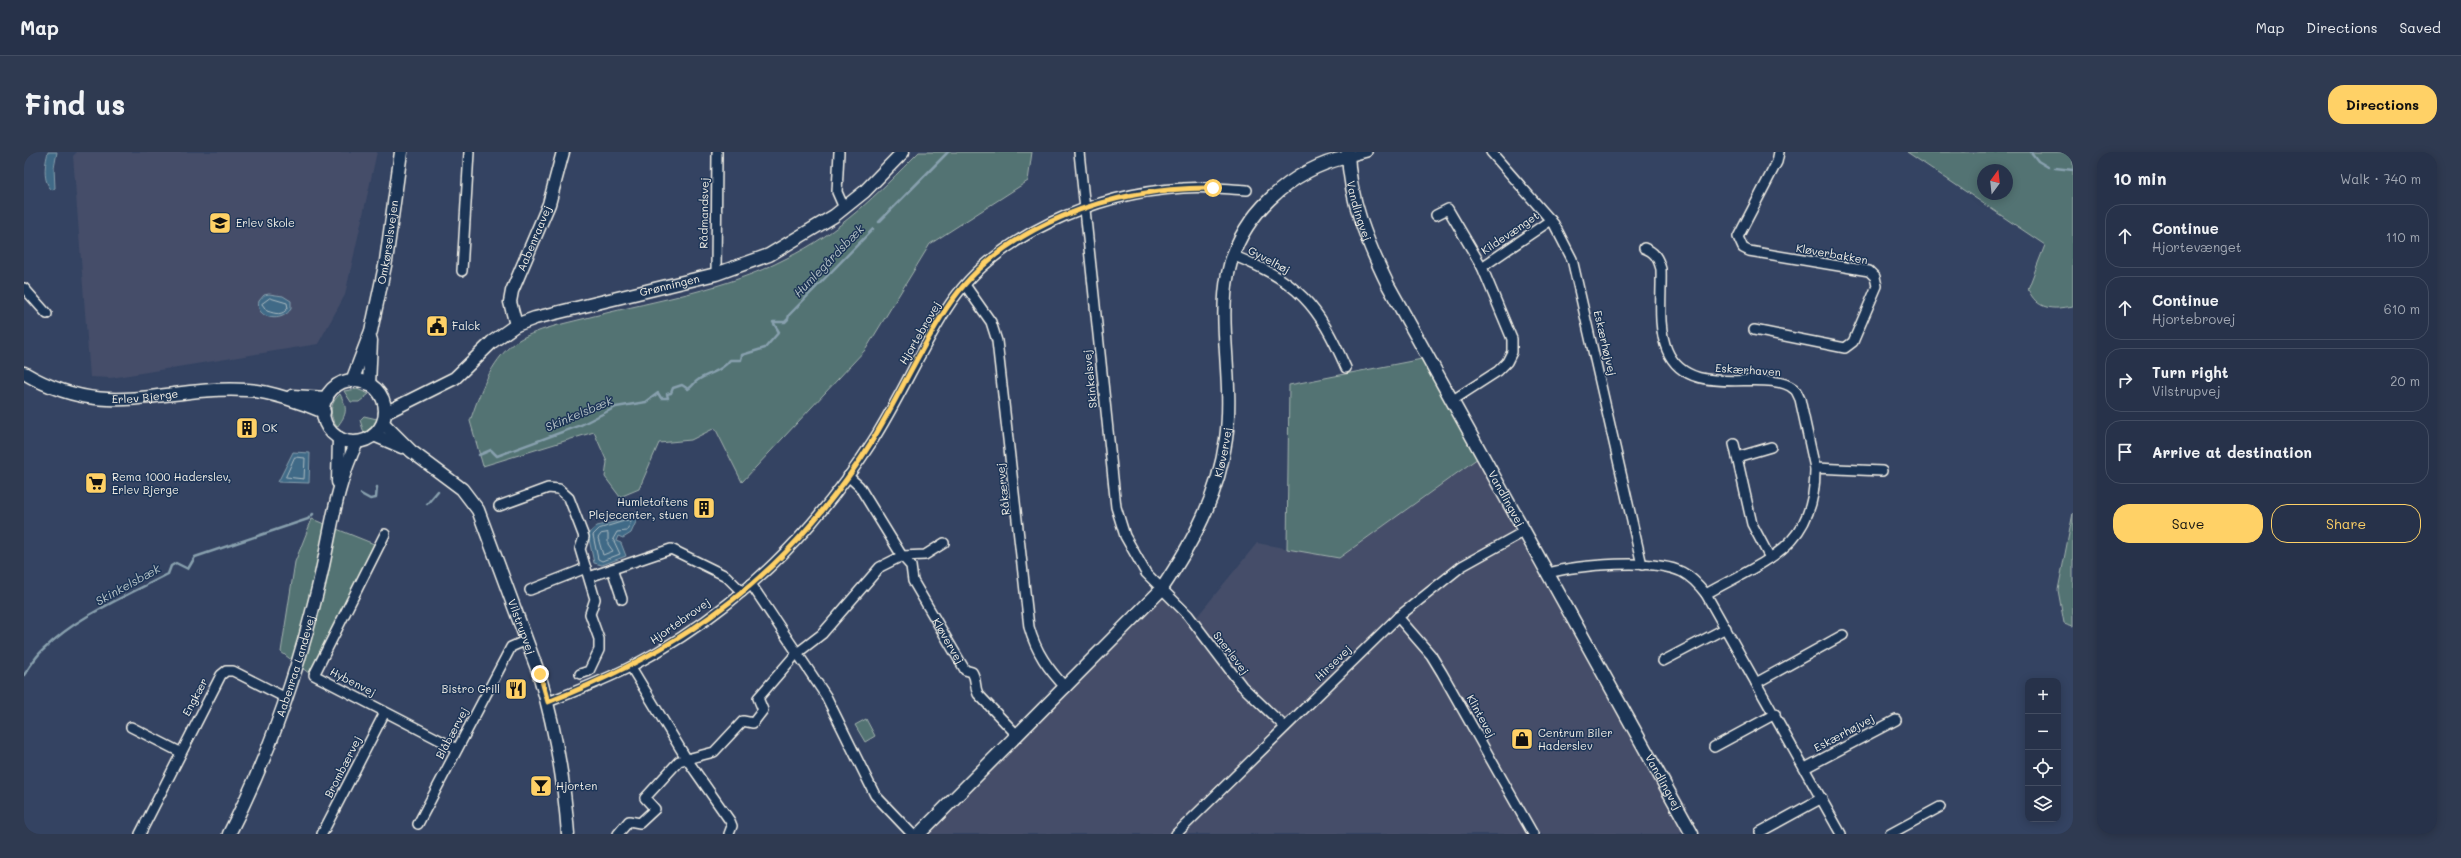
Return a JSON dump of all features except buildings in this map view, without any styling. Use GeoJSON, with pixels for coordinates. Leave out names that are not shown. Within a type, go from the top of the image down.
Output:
{"type":"FeatureCollection","features":[{"type":"Feature","properties":{"kind":"street","name":"Omkørselsvejen"},"geometry":{"type":"LineString","coordinates":[[352,381],[371,331],[388,246],[401,152]]}},
{"type":"Feature","properties":{"kind":"street"},"geometry":{"type":"LineString","coordinates":[[462,271],[469,152]]}},
{"type":"Feature","properties":{"kind":"street","name":"Aabenraavej"},"geometry":{"type":"LineString","coordinates":[[516,326],[510,302],[512,291],[549,204],[564,152]]}},
{"type":"Feature","properties":{"kind":"street","name":"Rådmandsvej"},"geometry":{"type":"LineString","coordinates":[[716,274],[717,152]]}},
{"type":"Feature","properties":{"kind":"street"},"geometry":{"type":"LineString","coordinates":[[839,152],[837,192],[844,208]]}},
{"type":"Feature","properties":{"kind":"street","name":"Grønningen"},"geometry":{"type":"LineString","coordinates":[[384,418],[423,394],[456,378],[492,342],[516,326],[535,318],[716,274],[769,255],[800,238],[844,208],[864,192],[903,152]]}},
{"type":"Feature","properties":{"kind":"street","name":"Skinkelsvej"},"geometry":{"type":"LineString","coordinates":[[1079,152],[1116,507],[1125,536],[1135,557],[1161,590]]}},
{"type":"Feature","properties":{"kind":"street"},"geometry":{"type":"LineString","coordinates":[[1348,154],[1367,152]]}},
{"type":"Feature","properties":{"kind":"street","name":"Eskærhøjvej"},"geometry":{"type":"LineString","coordinates":[[1491,152],[1551,220],[1563,238],[1572,259],[1642,564]]}},
{"type":"Feature","properties":{"kind":"street","name":"Kløverbakken"},"geometry":{"type":"LineString","coordinates":[[1754,330],[1845,348],[1853,342],[1877,286],[1875,277],[1869,271],[1749,251],[1743,248],[1738,237],[1777,162],[1779,152]]}},
{"type":"Feature","properties":{"kind":"street","name":"Kløvervej"},"geometry":{"type":"LineString","coordinates":[[919,834],[1066,688],[1161,590],[1199,529],[1212,498],[1226,439],[1228,385],[1223,311],[1224,288],[1232,255],[1246,228],[1261,207],[1282,188],[1315,166],[1348,154]]}},
{"type":"Feature","properties":{"kind":"street","name":"Vandlingvej"},"geometry":{"type":"LineString","coordinates":[[1348,154],[1354,193],[1366,239],[1388,286],[1454,400],[1692,834]]}},
{"type":"Feature","properties":{"kind":"street","name":"Hjortebrovej"},"geometry":{"type":"LineString","coordinates":[[548,702],[631,667],[667,646],[742,592],[785,553],[812,523],[872,442],[946,308],[965,285],[991,260],[1017,240],[1046,224],[1118,197],[1149,191],[1184,188],[1247,190]]}},
{"type":"Feature","properties":{"kind":"street","name":"Kildevænget"},"geometry":{"type":"LineString","coordinates":[[1436,215],[1448,209],[1482,267],[1512,339],[1512,352],[1507,362],[1498,371],[1454,400]]}},
{"type":"Feature","properties":{"kind":"street","name":"Kildevænget"},"geometry":{"type":"LineString","coordinates":[[1482,267],[1551,220]]}},
{"type":"Feature","properties":{"kind":"street","name":"Eskærhaven"},"geometry":{"type":"LineString","coordinates":[[1644,248],[1652,251],[1658,258],[1661,269],[1662,336],[1671,356],[1678,365],[1690,374],[1705,379],[1732,382],[1772,382],[1787,385],[1795,390],[1800,399],[1816,468]]}},
{"type":"Feature","properties":{"kind":"street","name":"Gyvelhøj"},"geometry":{"type":"LineString","coordinates":[[1232,255],[1275,275],[1297,291],[1318,313],[1332,336],[1346,368]]}},
{"type":"Feature","properties":{"kind":"street","name":"Råkærvej"},"geometry":{"type":"LineString","coordinates":[[965,285],[991,322],[997,341],[1029,627],[1039,656],[1051,673],[1066,688]]}},
{"type":"Feature","properties":{"kind":"street"},"geometry":{"type":"LineString","coordinates":[[24,288],[47,314]]}},
{"type":"Feature","properties":{"kind":"street","name":"Omkørselsvejen"},"geometry":{"type":"LineString","coordinates":[[370,385],[371,331]]}},
{"type":"Feature","properties":{"kind":"street","name":"Erlev Bjerge"},"geometry":{"type":"LineString","coordinates":[[24,374],[72,394],[111,400],[138,400],[219,389],[250,390],[324,412]]}},
{"type":"Feature","properties":{"kind":"street"},"geometry":{"type":"LineString","coordinates":[[352,381],[370,385],[382,398],[384,418],[374,435],[357,442],[339,438],[326,424],[324,412],[326,398],[337,386],[352,381]]}},
{"type":"Feature","properties":{"kind":"street","name":"Grønningen"},"geometry":{"type":"LineString","coordinates":[[382,398],[423,394]]}},
{"type":"Feature","properties":{"kind":"street","name":"Erlev Bjerge"},"geometry":{"type":"LineString","coordinates":[[270,395],[326,398]]}},
{"type":"Feature","properties":{"kind":"street","name":"Vilstrupvej"},"geometry":{"type":"LineString","coordinates":[[384,418],[412,451]]}},
{"type":"Feature","properties":{"kind":"street","name":"Vilstrupvej"},"geometry":{"type":"LineString","coordinates":[[374,435],[412,451],[454,481],[478,510],[527,640],[548,702],[559,753],[568,834]]}},
{"type":"Feature","properties":{"kind":"street","name":"Aabenraa Landevej"},"geometry":{"type":"LineString","coordinates":[[338,491],[339,438]]}},
{"type":"Feature","properties":{"kind":"street","name":"Aabenraa Landevej"},"geometry":{"type":"LineString","coordinates":[[229,834],[286,698],[307,633],[318,589],[338,491],[357,442]]}},
{"type":"Feature","properties":{"kind":"street"},"geometry":{"type":"LineString","coordinates":[[1734,444],[1752,524],[1770,558]]}},
{"type":"Feature","properties":{"kind":"street"},"geometry":{"type":"LineString","coordinates":[[1737,457],[1771,447]]}},
{"type":"Feature","properties":{"kind":"street"},"geometry":{"type":"LineString","coordinates":[[1706,594],[1770,558],[1790,544],[1810,510],[1816,490],[1816,468],[1882,471]]}},
{"type":"Feature","properties":{"kind":"street"},"geometry":{"type":"LineString","coordinates":[[848,476],[859,486],[902,556]]}},
{"type":"Feature","properties":{"kind":"street"},"geometry":{"type":"LineString","coordinates":[[500,506],[548,488],[559,489],[569,498],[584,537],[580,549],[595,599],[590,614],[599,639],[599,650],[589,671],[580,674]]}},
{"type":"Feature","properties":{"kind":"street","name":"Hirsevej"},"geometry":{"type":"LineString","coordinates":[[1176,834],[1398,617],[1462,566],[1525,531]]}},
{"type":"Feature","properties":{"kind":"street","name":"Hybenvej"},"geometry":{"type":"LineString","coordinates":[[385,534],[314,675],[457,749]]}},
{"type":"Feature","properties":{"kind":"street"},"geometry":{"type":"LineString","coordinates":[[618,834],[629,821],[640,823],[655,809],[645,798],[679,761],[714,752],[743,721],[752,723],[763,710],[758,698],[796,654],[822,634],[880,567],[902,556],[925,555],[944,542]]}},
{"type":"Feature","properties":{"kind":"street"},"geometry":{"type":"LineString","coordinates":[[589,577],[671,549],[726,576],[742,592]]}},
{"type":"Feature","properties":{"kind":"street","name":"Kløvervej"},"geometry":{"type":"LineString","coordinates":[[902,556],[911,566],[913,581],[965,670],[972,672],[976,679],[975,688],[978,694],[1018,736]]}},
{"type":"Feature","properties":{"kind":"street"},"geometry":{"type":"LineString","coordinates":[[1548,573],[1569,568],[1642,564],[1669,567],[1692,578],[1706,594],[1726,628],[1841,834]]}},
{"type":"Feature","properties":{"kind":"street"},"geometry":{"type":"LineString","coordinates":[[530,590],[586,568]]}},
{"type":"Feature","properties":{"kind":"street"},"geometry":{"type":"LineString","coordinates":[[612,569],[622,599]]}},
{"type":"Feature","properties":{"kind":"street"},"geometry":{"type":"LineString","coordinates":[[751,584],[796,654],[826,696],[875,794],[912,834]]}},
{"type":"Feature","properties":{"kind":"street","name":"Snerlevej"},"geometry":{"type":"LineString","coordinates":[[1161,590],[1188,615],[1242,686],[1285,727]]}},
{"type":"Feature","properties":{"kind":"street","name":"Klintevej"},"geometry":{"type":"LineString","coordinates":[[1398,617],[1431,655],[1533,834]]}},
{"type":"Feature","properties":{"kind":"street"},"geometry":{"type":"LineString","coordinates":[[1663,661],[1726,628]]}},
{"type":"Feature","properties":{"kind":"street"},"geometry":{"type":"LineString","coordinates":[[1756,682],[1843,635]]}},
{"type":"Feature","properties":{"kind":"street","name":"Blåbærvej"},"geometry":{"type":"LineString","coordinates":[[418,824],[511,647],[527,640]]}},
{"type":"Feature","properties":{"kind":"street"},"geometry":{"type":"LineString","coordinates":[[631,667],[686,758],[730,821],[732,826],[729,834]]}},
{"type":"Feature","properties":{"kind":"street","name":"Engkær"},"geometry":{"type":"LineString","coordinates":[[140,834],[180,752],[221,674],[226,671],[233,671],[286,698]]}},
{"type":"Feature","properties":{"kind":"street","name":"Brombærvej"},"geometry":{"type":"LineString","coordinates":[[322,834],[385,712]]}},
{"type":"Feature","properties":{"kind":"street"},"geometry":{"type":"LineString","coordinates":[[1714,747],[1774,714]]}},
{"type":"Feature","properties":{"kind":"street","name":"Eskærhøjvej"},"geometry":{"type":"LineString","coordinates":[[1804,768],[1896,720]]}},
{"type":"Feature","properties":{"kind":"street"},"geometry":{"type":"LineString","coordinates":[[131,727],[180,752]]}},
{"type":"Feature","properties":{"kind":"street"},"geometry":{"type":"LineString","coordinates":[[1760,832],[1822,798]]}},
{"type":"Feature","properties":{"kind":"street"},"geometry":{"type":"LineString","coordinates":[[1890,834],[1940,807]]}},
{"type":"Feature","properties":{"kind":"shaded area","name":"Erlev Skole"},"geometry":{"type":"Polygon","coordinates":[[[77,152],[377,152],[345,295],[318,344],[111,378],[90,377],[73,156],[77,152]]]}},
{"type":"Feature","properties":{"kind":"shaded area"},"geometry":{"type":"Polygon","coordinates":[[[1478,458],[1491,458],[1691,815],[1680,834],[912,834],[1159,594],[1196,618],[1257,543],[1339,558],[1478,458]]]}},
{"type":"Feature","properties":{"kind":"green space"},"geometry":{"type":"Polygon","coordinates":[[[919,152],[1032,152],[1028,181],[930,244],[866,349],[742,482],[715,428],[691,440],[659,443],[639,489],[620,497],[605,477],[607,462],[594,432],[483,466],[470,421],[482,389],[492,369],[498,359],[514,343],[531,334],[553,326],[716,286],[763,269],[785,259],[824,237],[841,225],[872,198],[919,152]]]}},
{"type":"Feature","properties":{"kind":"green space"},"geometry":{"type":"Polygon","coordinates":[[[1907,152],[2073,152],[2073,306],[2058,308],[2046,307],[2036,301],[2028,289],[2045,245],[1978,200],[2013,200],[2013,164],[1977,164],[1977,199],[1907,152]]]}},
{"type":"Feature","properties":{"kind":"green space"},"geometry":{"type":"Polygon","coordinates":[[[1422,359],[1478,458],[1339,558],[1287,549],[1289,385],[1422,359]]]}},
{"type":"Feature","properties":{"kind":"green space"},"geometry":{"type":"Polygon","coordinates":[[[357,389],[369,394],[359,402],[351,402],[344,391],[357,389]]]}},
{"type":"Feature","properties":{"kind":"green space"},"geometry":{"type":"Polygon","coordinates":[[[340,394],[345,411],[343,418],[337,427],[334,423],[331,410],[336,398],[340,394]]]}},
{"type":"Feature","properties":{"kind":"green space"},"geometry":{"type":"Polygon","coordinates":[[[364,416],[377,419],[373,426],[364,433],[360,420],[364,416]]]}},
{"type":"Feature","properties":{"kind":"green space"},"geometry":{"type":"Polygon","coordinates":[[[2073,513],[2073,626],[2064,623],[2058,590],[2073,513]]]}},
{"type":"Feature","properties":{"kind":"green space"},"geometry":{"type":"Polygon","coordinates":[[[312,519],[374,544],[310,674],[281,652],[295,562],[312,519]]]}},
{"type":"Feature","properties":{"kind":"green space"},"geometry":{"type":"Polygon","coordinates":[[[866,719],[875,736],[865,742],[855,725],[866,719]]]}},
{"type":"Feature","properties":{"kind":"water"},"geometry":{"type":"Polygon","coordinates":[[[48,152],[57,152],[54,168],[55,188],[52,190],[47,182],[45,172],[48,152]]]}},
{"type":"Feature","properties":{"kind":"water"},"geometry":{"type":"Polygon","coordinates":[[[269,294],[283,296],[291,301],[291,309],[281,317],[275,318],[264,315],[258,307],[259,301],[264,295],[269,294]]]}},
{"type":"Feature","properties":{"kind":"water"},"geometry":{"type":"Polygon","coordinates":[[[293,452],[310,453],[309,483],[278,482],[293,452]]]}},
{"type":"Feature","properties":{"kind":"water"},"geometry":{"type":"Polygon","coordinates":[[[636,512],[640,513],[631,533],[623,538],[618,536],[616,541],[621,543],[626,556],[602,565],[594,563],[588,534],[597,526],[619,521],[636,512]]]}},
{"type":"Feature","properties":{"kind":"waterway","name":"Humlegårdsbæk"},"geometry":{"type":"LineString","coordinates":[[879,222],[948,152]]}},
{"type":"Feature","properties":{"kind":"waterway"},"geometry":{"type":"LineString","coordinates":[[2031,152],[2038,161],[2048,167]]}},
{"type":"Feature","properties":{"kind":"waterway"},"geometry":{"type":"LineString","coordinates":[[2055,168],[2073,170]]}},
{"type":"Feature","properties":{"kind":"waterway","name":"Skinkelsbæk"},"geometry":{"type":"LineString","coordinates":[[479,455],[491,450],[497,456],[581,425],[616,407],[646,402],[658,393],[661,398],[668,398],[667,394],[671,393],[673,388],[682,385],[688,389],[695,382],[727,364],[730,360],[741,360],[742,355],[765,348],[779,332],[773,322],[785,322],[789,315],[873,229]]}},
{"type":"Feature","properties":{"kind":"waterway","name":"Skinkelsbæk"},"geometry":{"type":"LineString","coordinates":[[361,494],[370,499],[376,498],[377,487]]}},
{"type":"Feature","properties":{"kind":"waterway","name":"Skinkelsbæk"},"geometry":{"type":"LineString","coordinates":[[427,504],[438,491]]}},
{"type":"Feature","properties":{"kind":"waterway","name":"Skinkelsbæk"},"geometry":{"type":"LineString","coordinates":[[24,675],[40,653],[56,638],[86,617],[168,574],[171,566],[176,563],[188,569],[195,557],[308,519],[313,514]]}},
{"type":"Feature","properties":{"kind":"place","name":"Erlev Skole"},"geometry":{"type":"Point","coordinates":[220,223]}},
{"type":"Feature","properties":{"kind":"place","name":"Falck"},"geometry":{"type":"Point","coordinates":[437,326]}},
{"type":"Feature","properties":{"kind":"place","name":"OK"},"geometry":{"type":"Point","coordinates":[247,428]}},
{"type":"Feature","properties":{"kind":"place","name":"Rema 1000 Haderslev, Erlev Bjerge"},"geometry":{"type":"Point","coordinates":[96,483]}},
{"type":"Feature","properties":{"kind":"place","name":"Humletoftens Plejecenter, stuen"},"geometry":{"type":"Point","coordinates":[704,508]}},
{"type":"Feature","properties":{"kind":"place","name":"Bistro Grill"},"geometry":{"type":"Point","coordinates":[516,689]}},
{"type":"Feature","properties":{"kind":"place","name":"Centrum Biler Haderslev"},"geometry":{"type":"Point","coordinates":[1522,739]}},
{"type":"Feature","properties":{"kind":"place","name":"Hjorten"},"geometry":{"type":"Point","coordinates":[541,786]}},
{"type":"Feature","properties":{"kind":"route"},"geometry":{"type":"LineString","coordinates":[[540,674],[548,702],[583,688],[631,667],[667,646],[703,621],[751,584],[785,553],[812,523],[848,476],[872,442],[946,308],[965,285],[991,260],[1017,240],[1046,224],[1118,197],[1149,191],[1184,188],[1213,188]]}}]}
